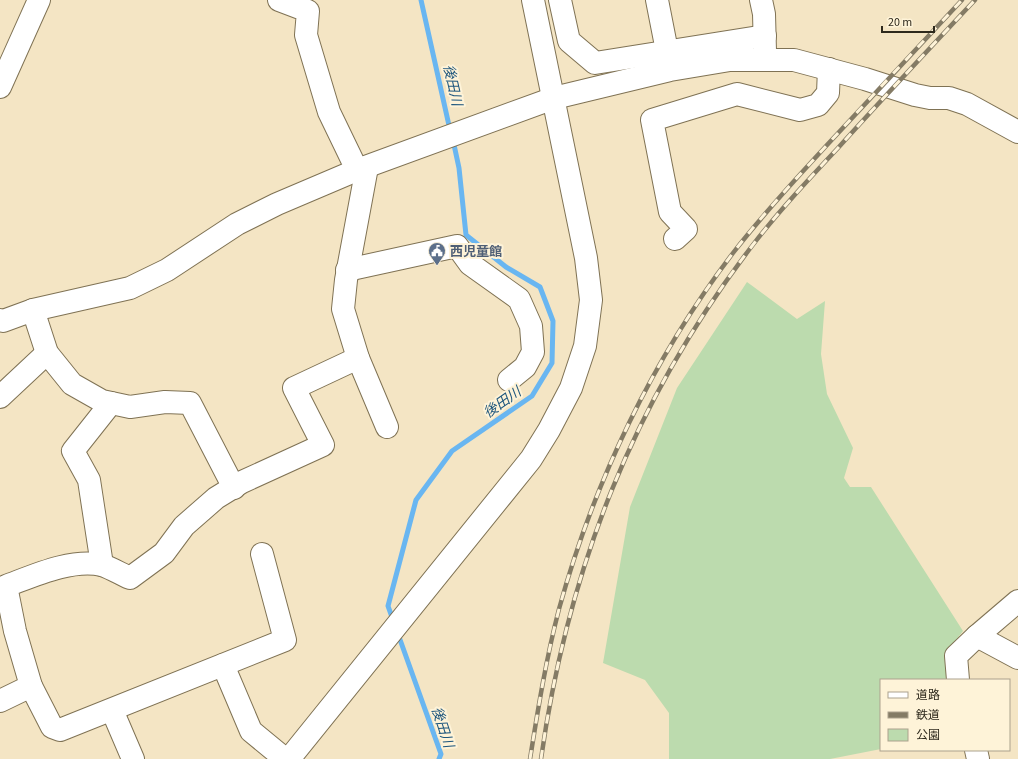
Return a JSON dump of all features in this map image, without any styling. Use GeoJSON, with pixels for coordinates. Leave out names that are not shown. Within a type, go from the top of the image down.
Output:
{"type":"FeatureCollection","features":[{"type":"Feature","properties":{"kind":"street"},"geometry":{"type":"LineString","coordinates":[[0,87],[39,0]]}},
{"type":"Feature","properties":{"kind":"street"},"geometry":{"type":"LineString","coordinates":[[279,0],[308,11],[306,34],[329,112],[362,168],[343,309],[358,358],[387,427]]}},
{"type":"Feature","properties":{"kind":"street"},"geometry":{"type":"LineString","coordinates":[[289,759],[531,459],[571,388],[585,346],[591,300],[586,258],[533,0]]}},
{"type":"Feature","properties":{"kind":"street"},"geometry":{"type":"LineString","coordinates":[[560,0],[569,41],[595,62],[765,36]]}},
{"type":"Feature","properties":{"kind":"street"},"geometry":{"type":"LineString","coordinates":[[657,0],[667,52]]}},
{"type":"Feature","properties":{"kind":"street"},"geometry":{"type":"LineString","coordinates":[[761,0],[766,60]]}},
{"type":"Feature","properties":{"kind":"street"},"geometry":{"type":"LineString","coordinates":[[0,320],[3,321],[33,310],[130,288],[166,270],[237,224],[277,204],[362,168],[460,131],[554,98],[670,70],[730,60],[794,60],[883,84],[915,95],[930,98],[949,98],[967,104],[1018,132]]}},
{"type":"Feature","properties":{"kind":"street"},"geometry":{"type":"LineString","coordinates":[[674,239],[686,229],[670,212],[652,120],[737,94],[800,110],[818,105],[828,93],[829,69]]}},
{"type":"Feature","properties":{"kind":"street"},"geometry":{"type":"LineString","coordinates":[[348,270],[457,246],[470,264],[519,299],[531,326],[533,352],[525,367],[509,380]]}},
{"type":"Feature","properties":{"kind":"street"},"geometry":{"type":"LineString","coordinates":[[33,310],[47,353],[72,384],[102,401],[130,407],[164,402],[190,403],[234,488]]}},
{"type":"Feature","properties":{"kind":"street"},"geometry":{"type":"LineString","coordinates":[[0,397],[47,353]]}},
{"type":"Feature","properties":{"kind":"street"},"geometry":{"type":"LineString","coordinates":[[262,554],[285,640],[60,730],[52,728],[31,686],[15,631],[6,586],[50,569],[87,564],[102,565],[130,578],[164,552],[184,526],[216,498],[323,445],[294,388],[358,358]]}},
{"type":"Feature","properties":{"kind":"street"},"geometry":{"type":"LineString","coordinates":[[102,565],[89,480],[73,452],[111,403]]}},
{"type":"Feature","properties":{"kind":"street"},"geometry":{"type":"LineString","coordinates":[[958,679],[956,656],[1018,601]]}},
{"type":"Feature","properties":{"kind":"street"},"geometry":{"type":"LineString","coordinates":[[977,636],[1018,658]]}},
{"type":"Feature","properties":{"kind":"street"},"geometry":{"type":"LineString","coordinates":[[224,665],[251,731],[285,759]]}},
{"type":"Feature","properties":{"kind":"street"},"geometry":{"type":"LineString","coordinates":[[0,701],[31,686]]}},
{"type":"Feature","properties":{"kind":"street"},"geometry":{"type":"LineString","coordinates":[[112,710],[133,759]]}},
{"type":"Feature","properties":{"kind":"green space"},"geometry":{"type":"Polygon","coordinates":[[[747,282],[797,319],[825,301],[821,354],[827,394],[853,448],[844,478],[850,487],[871,487],[963,631],[948,650],[951,679],[880,679],[880,749],[830,759],[669,759],[669,713],[645,680],[603,663],[630,507],[677,388],[747,282]]]}},
{"type":"Feature","properties":{"kind":"waterway","name":"後田川"},"geometry":{"type":"LineString","coordinates":[[421,0],[450,130]]}},
{"type":"Feature","properties":{"kind":"waterway","name":"後田川"},"geometry":{"type":"LineString","coordinates":[[393,620],[388,606],[416,500],[452,451],[532,396],[552,363],[553,321],[540,287],[506,267],[466,235],[459,168],[453,140]]}},
{"type":"Feature","properties":{"kind":"waterway","name":"後田川"},"geometry":{"type":"LineString","coordinates":[[398,634],[441,754],[439,759]]}},
{"type":"Feature","properties":{"kind":"railway"},"geometry":{"type":"LineString","coordinates":[[530,759],[550,646],[573,562],[608,468],[652,378],[704,293],[744,239],[803,171],[962,0]]}},
{"type":"Feature","properties":{"kind":"railway"},"geometry":{"type":"LineString","coordinates":[[541,759],[553,688],[569,620],[589,553],[612,489],[641,426],[673,364],[710,304],[772,221],[804,184],[975,0]]}},
{"type":"Feature","properties":{"kind":"place","name":"西児童館"},"geometry":{"type":"Point","coordinates":[437,266]}}]}
